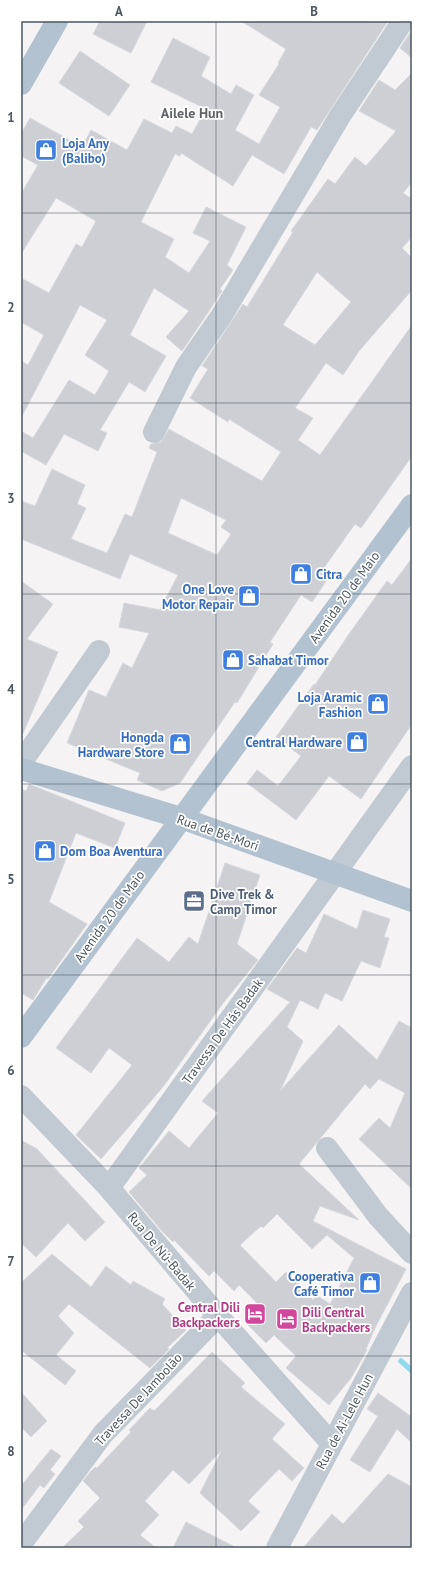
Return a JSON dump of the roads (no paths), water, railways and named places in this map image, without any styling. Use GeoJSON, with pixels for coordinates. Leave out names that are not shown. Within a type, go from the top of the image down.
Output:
{"type":"FeatureCollection","features":[{"type":"Feature","properties":{"kind":"main road"},"geometry":{"type":"LineString","coordinates":[[21,84],[57,21]]}},
{"type":"Feature","properties":{"kind":"main road","name":"Avenida 20 de Maio"},"geometry":{"type":"LineString","coordinates":[[21,1037],[412,505]]}},
{"type":"Feature","properties":{"kind":"main road","name":"Rua de Bé-Mori"},"geometry":{"type":"LineString","coordinates":[[21,769],[181,818],[412,901]]}},
{"type":"Feature","properties":{"kind":"street"},"geometry":{"type":"LineString","coordinates":[[154,432],[186,367],[222,315],[340,116],[403,21]]}},
{"type":"Feature","properties":{"kind":"street"},"geometry":{"type":"LineString","coordinates":[[21,763],[99,651]]}},
{"type":"Feature","properties":{"kind":"street","name":"Travessa De Hás Badak"},"geometry":{"type":"LineString","coordinates":[[109,1188],[412,766]]}},
{"type":"Feature","properties":{"kind":"street","name":"Rua De Nú-Badak"},"geometry":{"type":"LineString","coordinates":[[21,1096],[109,1188],[218,1316],[332,1444]]}},
{"type":"Feature","properties":{"kind":"street"},"geometry":{"type":"LineString","coordinates":[[327,1148],[378,1216],[412,1253]]}},
{"type":"Feature","properties":{"kind":"street","name":"Rua de Ai-Lele Hun"},"geometry":{"type":"LineString","coordinates":[[276,1548],[412,1293]]}},
{"type":"Feature","properties":{"kind":"street","name":"Travessa De Jambolão"},"geometry":{"type":"LineString","coordinates":[[21,1544],[103,1434],[218,1316]]}},
{"type":"Feature","properties":{"kind":"waterway"},"geometry":{"type":"LineString","coordinates":[[401,1361],[412,1371]]}},
{"type":"Feature","properties":{"kind":"place","name":"Loja Any (Balibo)"},"geometry":{"type":"Point","coordinates":[46,150]}},
{"type":"Feature","properties":{"kind":"place","name":"Citra"},"geometry":{"type":"Point","coordinates":[301,574]}},
{"type":"Feature","properties":{"kind":"place","name":"One Love Motor Repair"},"geometry":{"type":"Point","coordinates":[249,596]}},
{"type":"Feature","properties":{"kind":"place","name":"Sahabat Timor"},"geometry":{"type":"Point","coordinates":[233,660]}},
{"type":"Feature","properties":{"kind":"place","name":"Loja Aramic Fashion"},"geometry":{"type":"Point","coordinates":[378,704]}},
{"type":"Feature","properties":{"kind":"place","name":"Central Hardware"},"geometry":{"type":"Point","coordinates":[357,742]}},
{"type":"Feature","properties":{"kind":"place","name":"Hongda Hardware Store"},"geometry":{"type":"Point","coordinates":[180,744]}},
{"type":"Feature","properties":{"kind":"place","name":"Dom Boa Aventura"},"geometry":{"type":"Point","coordinates":[45,851]}},
{"type":"Feature","properties":{"kind":"place","name":"Dive Trek & Camp Timor"},"geometry":{"type":"Point","coordinates":[194,901]}},
{"type":"Feature","properties":{"kind":"place","name":"Cooperativa Café Timor"},"geometry":{"type":"Point","coordinates":[370,1283]}},
{"type":"Feature","properties":{"kind":"place","name":"Central Dili Backpackers"},"geometry":{"type":"Point","coordinates":[255,1314]}},
{"type":"Feature","properties":{"kind":"place","name":"Dili Central Backpackers"},"geometry":{"type":"Point","coordinates":[287,1319]}},
{"type":"Feature","properties":{"kind":"district","name":"Ailele Hun"},"geometry":{"type":"Point","coordinates":[192,113]}}]}
